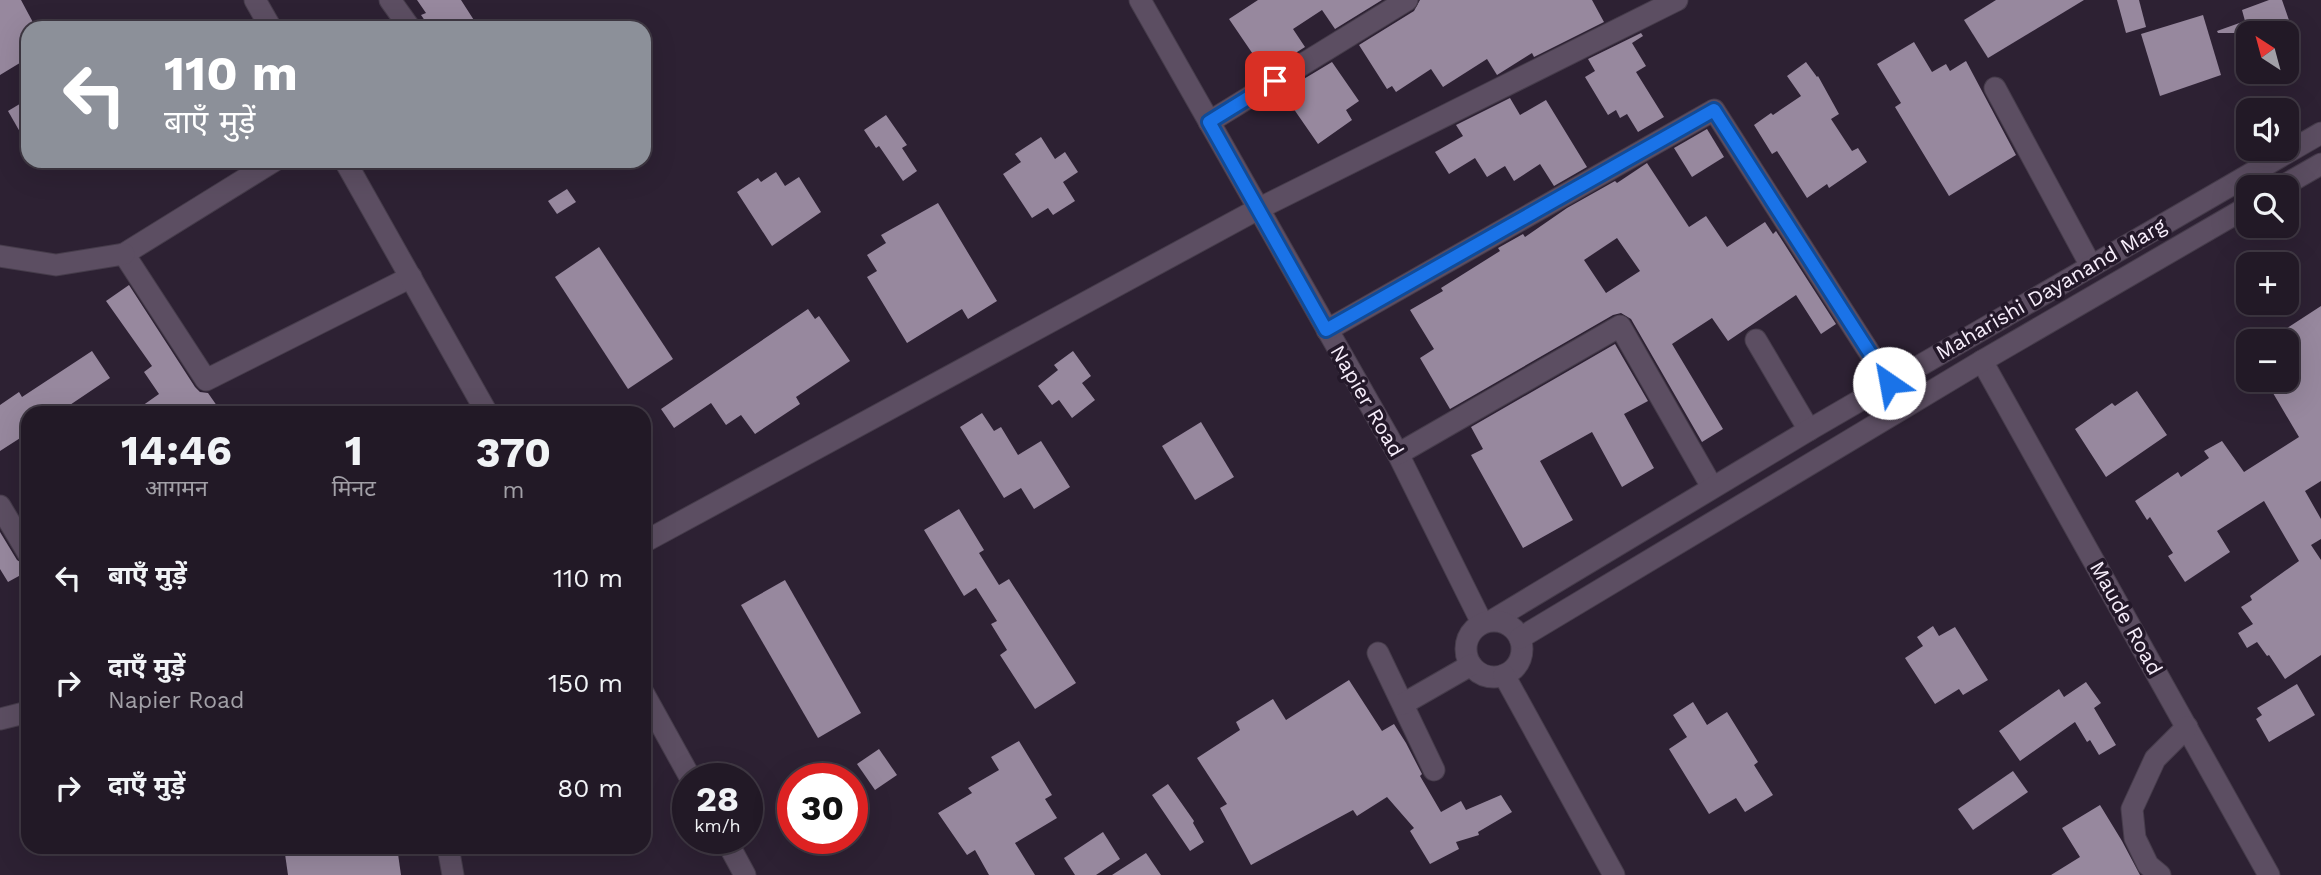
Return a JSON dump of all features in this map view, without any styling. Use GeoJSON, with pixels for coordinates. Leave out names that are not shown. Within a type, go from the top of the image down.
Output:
{"type":"FeatureCollection","features":[{"type":"Feature","properties":{"kind":"street"},"geometry":{"type":"LineString","coordinates":[[256,0],[267,21]]}},
{"type":"Feature","properties":{"kind":"street"},"geometry":{"type":"LineString","coordinates":[[390,0],[405,21]]}},
{"type":"Feature","properties":{"kind":"street","name":"Napier Road"},"geometry":{"type":"LineString","coordinates":[[1140,0],[1398,454],[1488,622]]}},
{"type":"Feature","properties":{"kind":"street"},"geometry":{"type":"LineString","coordinates":[[1209,122],[1406,0]]}},
{"type":"Feature","properties":{"kind":"street"},"geometry":{"type":"LineString","coordinates":[[651,538],[1258,209],[1677,0]]}},
{"type":"Feature","properties":{"kind":"street"},"geometry":{"type":"LineString","coordinates":[[1994,88],[2091,266]]}},
{"type":"Feature","properties":{"kind":"street"},"geometry":{"type":"LineString","coordinates":[[1326,330],[1714,110],[1889,383]]}},
{"type":"Feature","properties":{"kind":"street","name":"Maharishi Dayanand Marg"},"geometry":{"type":"LineString","coordinates":[[1488,622],[1809,429],[2321,133]]}},
{"type":"Feature","properties":{"kind":"street"},"geometry":{"type":"LineString","coordinates":[[2299,177],[2321,164]]}},
{"type":"Feature","properties":{"kind":"street"},"geometry":{"type":"LineString","coordinates":[[0,256],[56,265],[124,254],[263,168]]}},
{"type":"Feature","properties":{"kind":"street"},"geometry":{"type":"LineString","coordinates":[[349,168],[483,406]]}},
{"type":"Feature","properties":{"kind":"street","name":"Maharishi Dayanand Marg"},"geometry":{"type":"LineString","coordinates":[[1520,638],[1982,361],[2236,214]]}},
{"type":"Feature","properties":{"kind":"street"},"geometry":{"type":"LineString","coordinates":[[124,254],[206,380],[411,277]]}},
{"type":"Feature","properties":{"kind":"street"},"geometry":{"type":"LineString","coordinates":[[1398,454],[1620,326],[1712,487]]}},
{"type":"Feature","properties":{"kind":"street"},"geometry":{"type":"LineString","coordinates":[[1756,340],[1809,429]]}},
{"type":"Feature","properties":{"kind":"street","name":"Maude Road"},"geometry":{"type":"LineString","coordinates":[[1982,361],[2269,875]]}},
{"type":"Feature","properties":{"kind":"street"},"geometry":{"type":"LineString","coordinates":[[0,506],[21,541]]}},
{"type":"Feature","properties":{"kind":"street"},"geometry":{"type":"LineString","coordinates":[[1488,622],[1505,622],[1520,638],[1522,653],[1516,666],[1504,675],[1492,677],[1480,673],[1471,665],[1466,653],[1466,641],[1473,630],[1488,622]]}},
{"type":"Feature","properties":{"kind":"street"},"geometry":{"type":"LineString","coordinates":[[1378,653],[1434,770]]}},
{"type":"Feature","properties":{"kind":"street"},"geometry":{"type":"LineString","coordinates":[[1403,704],[1471,665]]}},
{"type":"Feature","properties":{"kind":"street"},"geometry":{"type":"LineString","coordinates":[[1504,675],[1615,875]]}},
{"type":"Feature","properties":{"kind":"street"},"geometry":{"type":"LineString","coordinates":[[651,707],[682,763]]}},
{"type":"Feature","properties":{"kind":"street"},"geometry":{"type":"LineString","coordinates":[[0,719],[21,714]]}},
{"type":"Feature","properties":{"kind":"street"},"geometry":{"type":"LineString","coordinates":[[2160,875],[2148,865],[2134,838],[2132,809],[2155,759],[2187,727]]}},
{"type":"Feature","properties":{"kind":"street"},"geometry":{"type":"LineString","coordinates":[[449,854],[453,875]]}},
{"type":"Feature","properties":{"kind":"street"},"geometry":{"type":"LineString","coordinates":[[733,854],[745,875]]}},
{"type":"Feature","properties":{"kind":"building"},"geometry":{"type":"Polygon","coordinates":[[[0,0],[21,0],[32,21],[21,21],[21,62],[0,75],[0,0]]]}},
{"type":"Feature","properties":{"kind":"building"},"geometry":{"type":"Polygon","coordinates":[[[417,0],[461,0],[474,21],[425,21],[421,15],[426,13],[417,0]]]}},
{"type":"Feature","properties":{"kind":"building"},"geometry":{"type":"Polygon","coordinates":[[[1258,0],[1382,0],[1335,29],[1322,10],[1293,29],[1305,47],[1267,71],[1229,19],[1258,0]]]}},
{"type":"Feature","properties":{"kind":"building"},"geometry":{"type":"Polygon","coordinates":[[[1420,0],[1592,0],[1604,22],[1534,57],[1532,53],[1497,75],[1487,59],[1443,87],[1431,69],[1396,92],[1392,86],[1387,89],[1359,45],[1414,11],[1420,0]]]}},
{"type":"Feature","properties":{"kind":"building"},"geometry":{"type":"Polygon","coordinates":[[[1996,0],[2084,0],[1988,58],[1964,20],[1996,0]]]}},
{"type":"Feature","properties":{"kind":"building"},"geometry":{"type":"Polygon","coordinates":[[[2117,0],[2139,0],[2146,27],[2126,33],[2117,0]]]}},
{"type":"Feature","properties":{"kind":"building"},"geometry":{"type":"Polygon","coordinates":[[[2269,0],[2282,0],[2289,21],[2245,21],[2242,10],[2269,0]]]}},
{"type":"Feature","properties":{"kind":"building"},"geometry":{"type":"Polygon","coordinates":[[[2203,15],[2221,75],[2160,96],[2141,34],[2203,15]]]}},
{"type":"Feature","properties":{"kind":"building"},"geometry":{"type":"Polygon","coordinates":[[[2236,24],[2236,33],[2217,31],[2236,24]]]}},
{"type":"Feature","properties":{"kind":"building"},"geometry":{"type":"Polygon","coordinates":[[[1641,33],[1643,36],[1632,43],[1646,66],[1636,72],[1664,117],[1638,132],[1627,114],[1620,118],[1616,110],[1608,115],[1585,77],[1595,71],[1588,59],[1641,33]]]}},
{"type":"Feature","properties":{"kind":"building"},"geometry":{"type":"Polygon","coordinates":[[[1914,42],[1932,72],[1946,64],[1950,71],[1966,61],[2016,155],[1949,196],[1895,107],[1901,103],[1877,64],[1914,42]]]}},
{"type":"Feature","properties":{"kind":"building"},"geometry":{"type":"Polygon","coordinates":[[[1332,62],[1359,101],[1346,110],[1352,120],[1318,144],[1282,92],[1332,62]]]}},
{"type":"Feature","properties":{"kind":"building"},"geometry":{"type":"Polygon","coordinates":[[[1806,62],[1818,76],[1839,114],[1831,119],[1852,151],[1858,148],[1867,162],[1829,188],[1827,184],[1807,198],[1777,151],[1772,154],[1754,125],[1801,96],[1787,76],[1806,62]]]}},
{"type":"Feature","properties":{"kind":"building"},"geometry":{"type":"Polygon","coordinates":[[[1510,98],[1520,115],[1546,100],[1587,167],[1554,186],[1540,164],[1514,181],[1505,166],[1487,177],[1475,158],[1449,174],[1435,152],[1463,136],[1456,125],[1510,98]]]}},
{"type":"Feature","properties":{"kind":"building"},"geometry":{"type":"Polygon","coordinates":[[[21,103],[21,134],[8,111],[21,103]]]}},
{"type":"Feature","properties":{"kind":"building"},"geometry":{"type":"Polygon","coordinates":[[[886,115],[907,145],[902,148],[917,171],[903,181],[879,146],[876,148],[864,130],[886,115]]]}},
{"type":"Feature","properties":{"kind":"building"},"geometry":{"type":"Polygon","coordinates":[[[1707,129],[1724,157],[1692,177],[1674,148],[1707,129]]]}},
{"type":"Feature","properties":{"kind":"building"},"geometry":{"type":"Polygon","coordinates":[[[1041,137],[1055,159],[1065,152],[1078,172],[1063,182],[1075,201],[1053,215],[1048,208],[1032,218],[1003,174],[1021,162],[1015,154],[1041,137]]]}},
{"type":"Feature","properties":{"kind":"building"},"geometry":{"type":"Polygon","coordinates":[[[1647,163],[1689,227],[1706,216],[1727,247],[1765,222],[1773,234],[1776,231],[1836,324],[1821,334],[1796,295],[1728,341],[1712,318],[1672,344],[1723,429],[1702,442],[1631,319],[1621,313],[1613,315],[1450,409],[1420,358],[1434,349],[1410,310],[1443,291],[1441,288],[1500,251],[1498,248],[1523,234],[1525,237],[1567,208],[1615,181],[1617,183],[1647,163]],[[1617,238],[1584,260],[1606,293],[1640,271],[1617,238]]]}},
{"type":"Feature","properties":{"kind":"building"},"geometry":{"type":"Polygon","coordinates":[[[776,172],[785,186],[799,177],[821,212],[772,246],[737,192],[758,178],[761,182],[776,172]]]}},
{"type":"Feature","properties":{"kind":"building"},"geometry":{"type":"Polygon","coordinates":[[[567,189],[576,202],[557,214],[548,201],[567,189]]]}},
{"type":"Feature","properties":{"kind":"building"},"geometry":{"type":"Polygon","coordinates":[[[938,203],[997,301],[968,319],[962,309],[907,343],[867,277],[877,271],[867,255],[886,243],[881,235],[938,203]]]}},
{"type":"Feature","properties":{"kind":"building"},"geometry":{"type":"Polygon","coordinates":[[[599,247],[673,359],[628,389],[555,277],[599,247]]]}},
{"type":"Feature","properties":{"kind":"building"},"geometry":{"type":"Polygon","coordinates":[[[129,285],[195,387],[200,392],[208,393],[217,406],[142,406],[159,394],[144,372],[152,366],[106,301],[129,285]]]}},
{"type":"Feature","properties":{"kind":"building"},"geometry":{"type":"Polygon","coordinates":[[[2321,306],[2321,481],[2305,491],[2321,519],[2321,539],[2311,545],[2321,560],[2321,655],[2285,679],[2257,642],[2247,648],[2238,633],[2253,624],[2241,607],[2252,600],[2250,596],[2299,561],[2264,501],[2217,531],[2230,552],[2185,582],[2168,556],[2173,553],[2150,517],[2147,520],[2135,501],[2178,472],[2181,477],[2209,458],[2204,451],[2222,441],[2244,472],[2299,437],[2273,393],[2299,392],[2299,329],[2286,329],[2321,306]]]}},
{"type":"Feature","properties":{"kind":"building"},"geometry":{"type":"Polygon","coordinates":[[[808,309],[815,319],[819,316],[850,361],[796,397],[800,404],[755,434],[741,415],[726,425],[711,403],[674,428],[661,409],[808,309]]]}},
{"type":"Feature","properties":{"kind":"building"},"geometry":{"type":"Polygon","coordinates":[[[1615,344],[1648,401],[1624,414],[1654,468],[1622,487],[1592,432],[1540,461],[1573,520],[1523,548],[1471,455],[1483,449],[1471,427],[1615,344]]]}},
{"type":"Feature","properties":{"kind":"building"},"geometry":{"type":"Polygon","coordinates":[[[92,351],[110,378],[68,406],[21,406],[21,438],[0,451],[0,405],[19,392],[22,397],[92,351]]]}},
{"type":"Feature","properties":{"kind":"building"},"geometry":{"type":"Polygon","coordinates":[[[1073,351],[1091,376],[1082,383],[1095,400],[1072,418],[1059,400],[1052,405],[1038,386],[1058,370],[1054,365],[1073,351]]]}},
{"type":"Feature","properties":{"kind":"building"},"geometry":{"type":"Polygon","coordinates":[[[2137,391],[2167,435],[2106,477],[2075,429],[2112,403],[2115,406],[2137,391]]]}},
{"type":"Feature","properties":{"kind":"building"},"geometry":{"type":"Polygon","coordinates":[[[982,413],[994,431],[1001,427],[1018,455],[1041,441],[1070,487],[1034,509],[1021,488],[1004,498],[960,427],[982,413]]]}},
{"type":"Feature","properties":{"kind":"building"},"geometry":{"type":"Polygon","coordinates":[[[1201,422],[1234,477],[1195,500],[1162,446],[1201,422]]]}},
{"type":"Feature","properties":{"kind":"building"},"geometry":{"type":"Polygon","coordinates":[[[959,509],[984,550],[979,553],[999,585],[1009,579],[1076,683],[1035,709],[1000,655],[1007,650],[991,624],[997,621],[976,588],[964,596],[924,530],[959,509]]]}},
{"type":"Feature","properties":{"kind":"building"},"geometry":{"type":"Polygon","coordinates":[[[0,532],[21,563],[21,575],[8,582],[0,569],[0,532]]]}},
{"type":"Feature","properties":{"kind":"building"},"geometry":{"type":"Polygon","coordinates":[[[785,580],[861,713],[818,738],[741,605],[785,580]]]}},
{"type":"Feature","properties":{"kind":"building"},"geometry":{"type":"Polygon","coordinates":[[[1933,626],[1939,636],[1955,627],[1988,680],[1963,695],[1959,689],[1935,704],[1905,658],[1923,646],[1917,637],[1933,626]]]}},
{"type":"Feature","properties":{"kind":"building"},"geometry":{"type":"Polygon","coordinates":[[[1349,680],[1382,731],[1394,724],[1441,812],[1461,801],[1466,810],[1501,795],[1512,812],[1478,832],[1479,835],[1456,842],[1459,849],[1430,864],[1410,831],[1414,828],[1387,797],[1357,816],[1353,810],[1251,865],[1220,808],[1227,804],[1197,758],[1240,730],[1236,722],[1273,699],[1286,720],[1349,680]]]}},
{"type":"Feature","properties":{"kind":"building"},"geometry":{"type":"Polygon","coordinates":[[[2086,682],[2101,703],[2094,708],[2116,745],[2099,755],[2075,722],[2020,761],[1999,731],[2059,689],[2064,697],[2086,682]]]}},
{"type":"Feature","properties":{"kind":"building"},"geometry":{"type":"Polygon","coordinates":[[[2297,684],[2315,715],[2269,742],[2256,719],[2262,715],[2257,708],[2297,684]]]}},
{"type":"Feature","properties":{"kind":"building"},"geometry":{"type":"Polygon","coordinates":[[[1693,702],[1707,725],[1727,712],[1758,762],[1754,765],[1773,795],[1745,812],[1736,798],[1709,814],[1669,749],[1687,737],[1673,715],[1693,702]]]}},
{"type":"Feature","properties":{"kind":"building"},"geometry":{"type":"Polygon","coordinates":[[[1019,741],[1052,795],[1045,799],[1057,818],[1015,843],[1035,875],[989,875],[975,850],[967,855],[938,813],[972,793],[968,788],[999,770],[991,757],[1019,741]]]}},
{"type":"Feature","properties":{"kind":"building"},"geometry":{"type":"Polygon","coordinates":[[[879,749],[897,775],[875,790],[868,780],[868,763],[858,763],[879,749]]]}},
{"type":"Feature","properties":{"kind":"building"},"geometry":{"type":"Polygon","coordinates":[[[2013,771],[2028,792],[1973,830],[1958,809],[2013,771]]]}},
{"type":"Feature","properties":{"kind":"building"},"geometry":{"type":"Polygon","coordinates":[[[1168,784],[1194,821],[1204,842],[1190,851],[1152,795],[1168,784]]]}},
{"type":"Feature","properties":{"kind":"building"},"geometry":{"type":"Polygon","coordinates":[[[2100,805],[2140,875],[2051,875],[2080,857],[2062,828],[2100,805]]]}},
{"type":"Feature","properties":{"kind":"building"},"geometry":{"type":"Polygon","coordinates":[[[1103,832],[1120,859],[1096,875],[1075,875],[1064,858],[1103,832]]]}},
{"type":"Feature","properties":{"kind":"building"},"geometry":{"type":"Polygon","coordinates":[[[1146,853],[1161,875],[1112,875],[1146,853]]]}},
{"type":"Feature","properties":{"kind":"building"},"geometry":{"type":"Polygon","coordinates":[[[285,854],[398,854],[401,875],[288,875],[285,854]]]}},
{"type":"Feature","properties":{"kind":"route"},"geometry":{"type":"LineString","coordinates":[[1275,81],[1209,122],[1326,330],[1714,110],[1889,383]]}}]}
